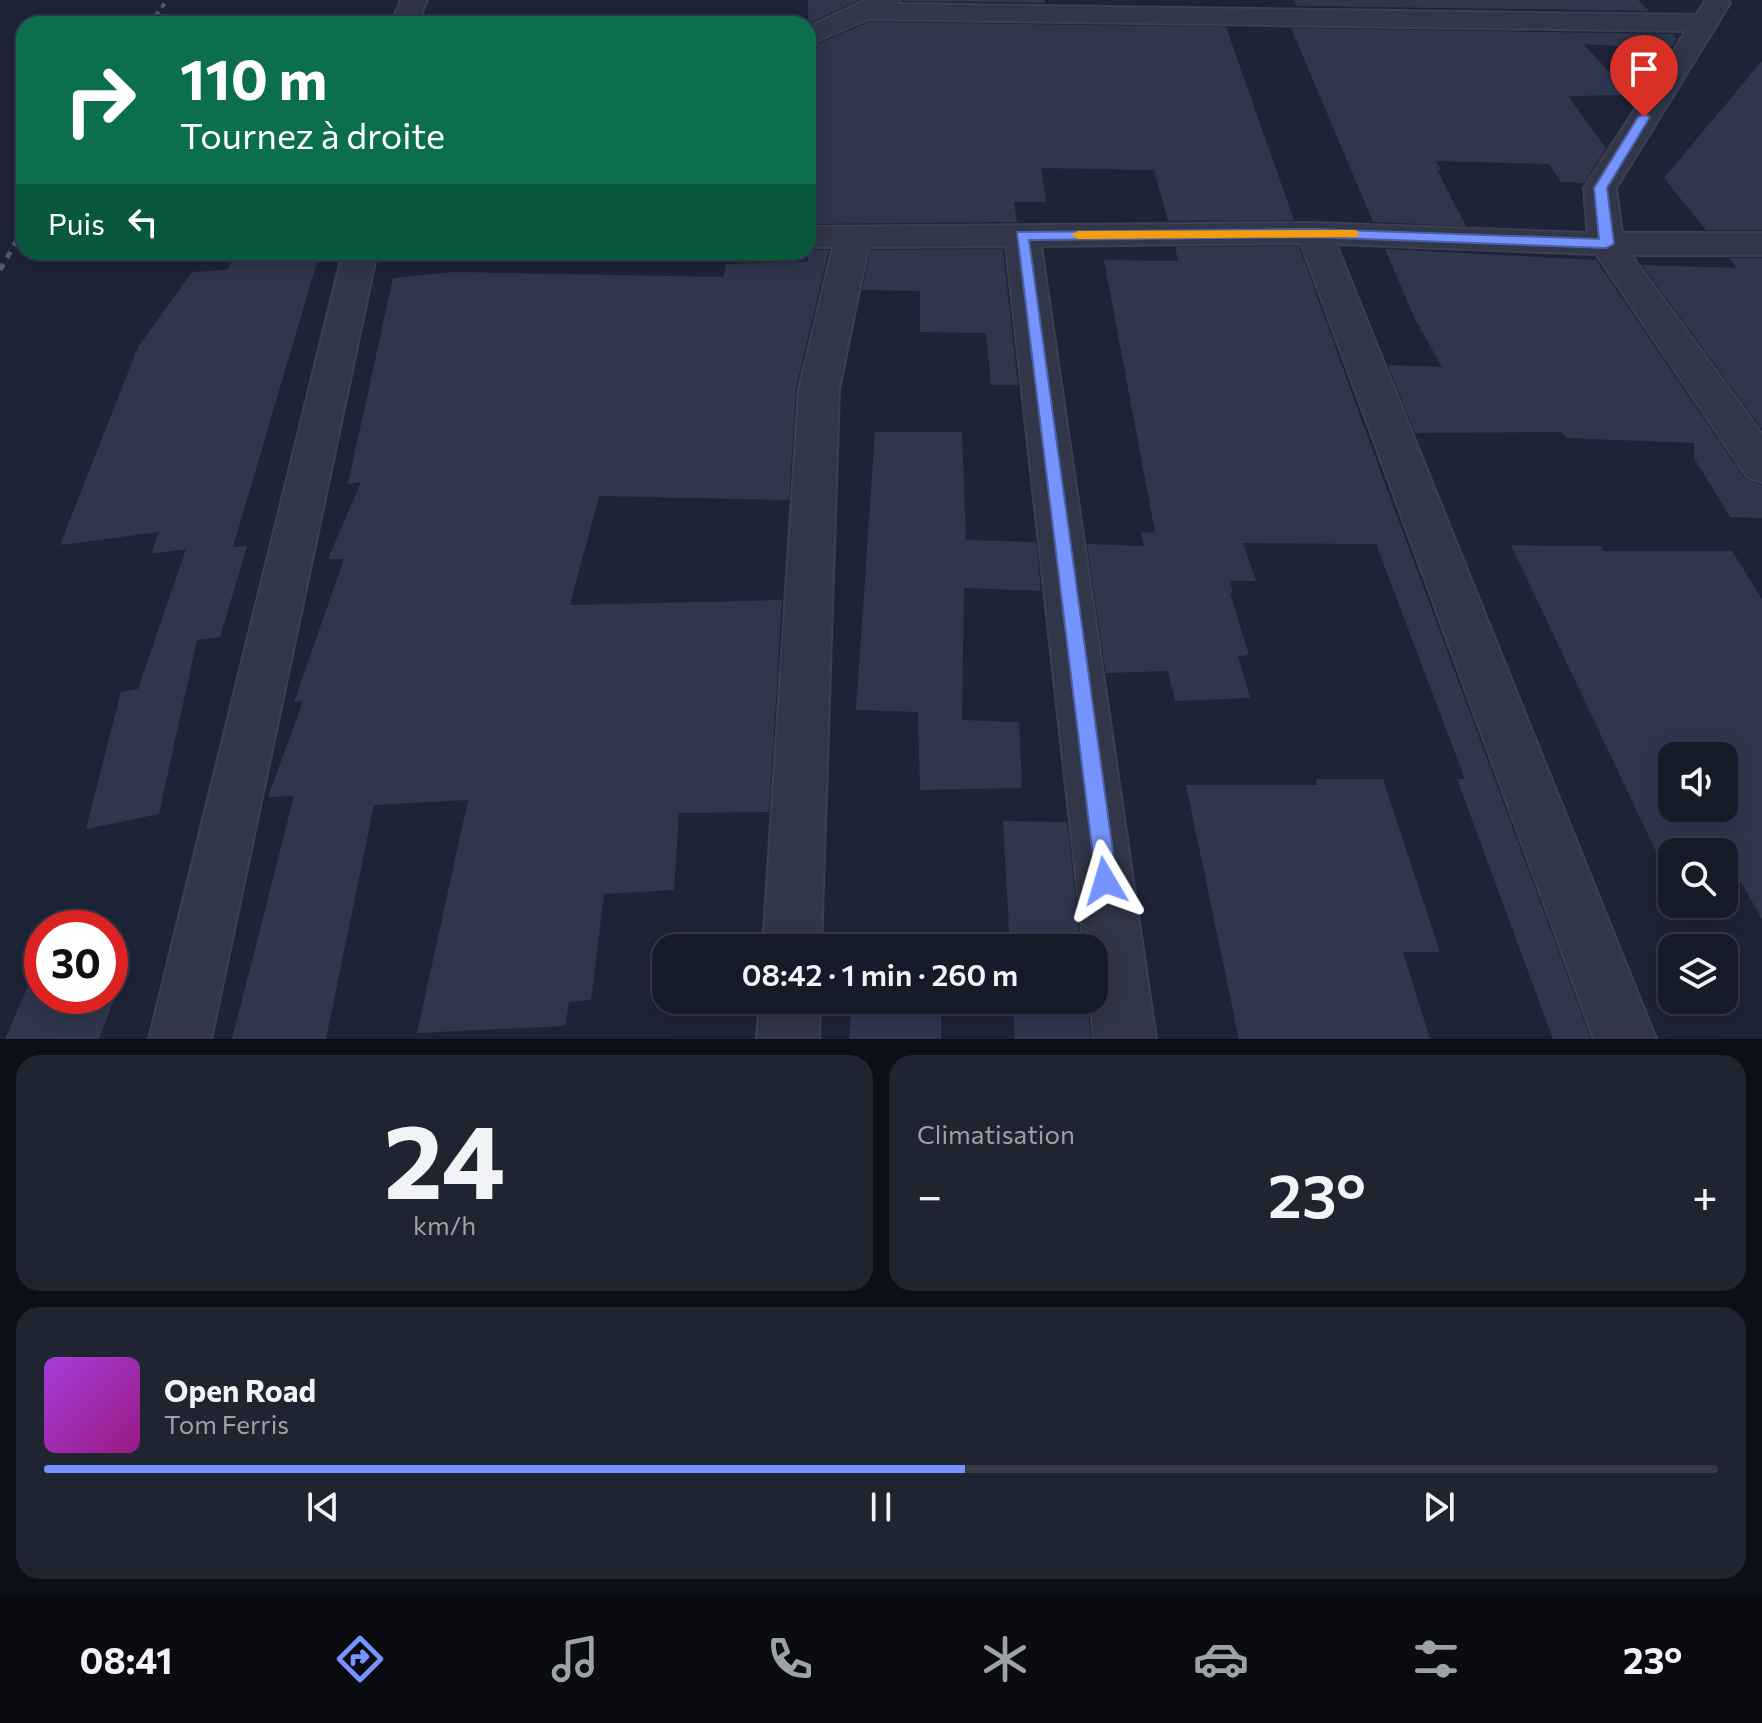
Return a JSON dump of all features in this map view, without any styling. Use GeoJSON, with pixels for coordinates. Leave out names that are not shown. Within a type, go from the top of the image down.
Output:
{"type":"FeatureCollection","features":[{"type":"Feature","properties":{"kind":"street"},"geometry":{"type":"LineString","coordinates":[[816,33],[876,5],[1710,12]]}},
{"type":"Feature","properties":{"kind":"street"},"geometry":{"type":"LineString","coordinates":[[1710,12],[1600,188],[1606,244],[1762,466]]}},
{"type":"Feature","properties":{"kind":"street"},"geometry":{"type":"LineString","coordinates":[[1314,233],[1625,1039]]}},
{"type":"Feature","properties":{"kind":"street"},"geometry":{"type":"LineString","coordinates":[[816,237],[1314,233],[1606,244],[1762,244]]}},
{"type":"Feature","properties":{"kind":"street"},"geometry":{"type":"LineString","coordinates":[[1022,235],[1125,1039]]}},
{"type":"Feature","properties":{"kind":"street"},"geometry":{"type":"LineString","coordinates":[[793,934],[819,389],[853,237]]}},
{"type":"Feature","properties":{"kind":"street"},"geometry":{"type":"LineString","coordinates":[[180,1039],[358,260]]}},
{"type":"Feature","properties":{"kind":"street"},"geometry":{"type":"LineString","coordinates":[[788,1039],[789,1014]]}},
{"type":"Feature","properties":{"kind":"building"},"geometry":{"type":"Polygon","coordinates":[[[808,0],[859,0],[816,20],[816,16],[808,16],[808,0]]]}},
{"type":"Feature","properties":{"kind":"building"},"geometry":{"type":"Polygon","coordinates":[[[1045,0],[1045,3],[903,1],[1045,0]]]}},
{"type":"Feature","properties":{"kind":"building"},"geometry":{"type":"Polygon","coordinates":[[[1293,0],[1638,0],[1649,11],[1297,6],[1293,0]]]}},
{"type":"Feature","properties":{"kind":"building"},"geometry":{"type":"Polygon","coordinates":[[[869,22],[1226,27],[1294,220],[1168,221],[1154,170],[1041,168],[1046,202],[1014,202],[1017,222],[816,224],[816,45],[869,22]]]}},
{"type":"Feature","properties":{"kind":"building"},"geometry":{"type":"Polygon","coordinates":[[[1291,28],[1672,34],[1677,39],[1670,49],[1583,44],[1631,95],[1568,96],[1606,148],[1584,183],[1561,182],[1549,164],[1436,161],[1441,170],[1437,170],[1466,226],[1373,222],[1291,28]]]}},
{"type":"Feature","properties":{"kind":"building"},"geometry":{"type":"Polygon","coordinates":[[[1762,61],[1762,230],[1706,230],[1664,178],[1762,61]]]}},
{"type":"Feature","properties":{"kind":"building"},"geometry":{"type":"Polygon","coordinates":[[[1299,246],[1591,1039],[1553,1039],[1457,779],[1465,779],[1376,544],[1243,543],[1256,581],[1230,581],[1233,593],[1230,593],[1249,655],[1238,656],[1250,698],[1175,701],[1168,671],[1106,673],[1087,544],[1144,546],[1141,533],[1155,532],[1104,260],[1178,261],[1175,247],[1299,246]]]}},
{"type":"Feature","properties":{"kind":"building"},"geometry":{"type":"Polygon","coordinates":[[[1003,249],[1018,385],[991,385],[986,333],[920,332],[920,291],[862,290],[870,250],[1003,249]]]}},
{"type":"Feature","properties":{"kind":"building"},"geometry":{"type":"Polygon","coordinates":[[[1385,249],[1596,260],[1745,479],[1762,485],[1762,518],[1730,517],[1694,458],[1694,443],[1566,438],[1561,432],[1415,433],[1388,365],[1442,367],[1414,317],[1385,249]]]}},
{"type":"Feature","properties":{"kind":"building"},"geometry":{"type":"Polygon","coordinates":[[[816,250],[829,250],[796,388],[789,500],[599,496],[570,605],[782,600],[769,812],[679,813],[674,890],[604,894],[591,1000],[569,1002],[565,1026],[417,1033],[468,800],[374,805],[326,1039],[232,1039],[294,796],[268,797],[303,701],[294,702],[344,559],[328,559],[361,482],[348,484],[393,278],[452,272],[723,277],[726,264],[816,260],[816,250]]]}},
{"type":"Feature","properties":{"kind":"building"},"geometry":{"type":"Polygon","coordinates":[[[1729,258],[1762,258],[1762,429],[1642,265],[1737,268],[1729,258]]]}},
{"type":"Feature","properties":{"kind":"building"},"geometry":{"type":"Polygon","coordinates":[[[232,260],[318,260],[233,547],[247,546],[220,637],[197,640],[159,814],[86,829],[121,692],[138,689],[186,549],[151,554],[159,532],[60,545],[138,347],[192,272],[228,270],[232,260]]]}},
{"type":"Feature","properties":{"kind":"building"},"geometry":{"type":"Polygon","coordinates":[[[875,432],[962,432],[966,540],[1036,542],[1041,591],[964,588],[962,720],[1019,722],[1022,788],[920,790],[918,712],[856,710],[875,432]]]}},
{"type":"Feature","properties":{"kind":"building"},"geometry":{"type":"Polygon","coordinates":[[[1511,545],[1601,546],[1603,551],[1732,551],[1762,599],[1762,919],[1738,877],[1738,838],[1658,838],[1658,856],[1511,545]]]}},
{"type":"Feature","properties":{"kind":"building"},"geometry":{"type":"Polygon","coordinates":[[[1316,779],[1383,779],[1440,952],[1403,952],[1430,1039],[1239,1039],[1186,785],[1317,785],[1316,779]]]}},
{"type":"Feature","properties":{"kind":"building"},"geometry":{"type":"Polygon","coordinates":[[[1003,821],[1067,822],[1079,934],[1009,934],[1003,821]]]}},
{"type":"Feature","properties":{"kind":"building"},"geometry":{"type":"Polygon","coordinates":[[[24,995],[24,1014],[109,1014],[99,1039],[5,1039],[24,995]]]}},
{"type":"Feature","properties":{"kind":"building"},"geometry":{"type":"Polygon","coordinates":[[[851,1014],[941,1014],[941,1039],[849,1039],[851,1014]]]}},
{"type":"Feature","properties":{"kind":"building"},"geometry":{"type":"Polygon","coordinates":[[[1014,1014],[1088,1014],[1091,1039],[1015,1039],[1014,1014]]]}},
{"type":"Feature","properties":{"kind":"railway"},"geometry":{"type":"LineString","coordinates":[[156,16],[167,0]]}},
{"type":"Feature","properties":{"kind":"railway"},"geometry":{"type":"LineString","coordinates":[[0,270],[16,242]]}},
{"type":"Feature","properties":{"kind":"slow traffic"},"geometry":{"type":"LineString","coordinates":[[1078,235],[1353,234]]}},
{"type":"Feature","properties":{"kind":"route"},"geometry":{"type":"LineString","coordinates":[[1105,881],[1022,235],[1314,233],[1606,244],[1600,188],[1644,117]]}}]}
